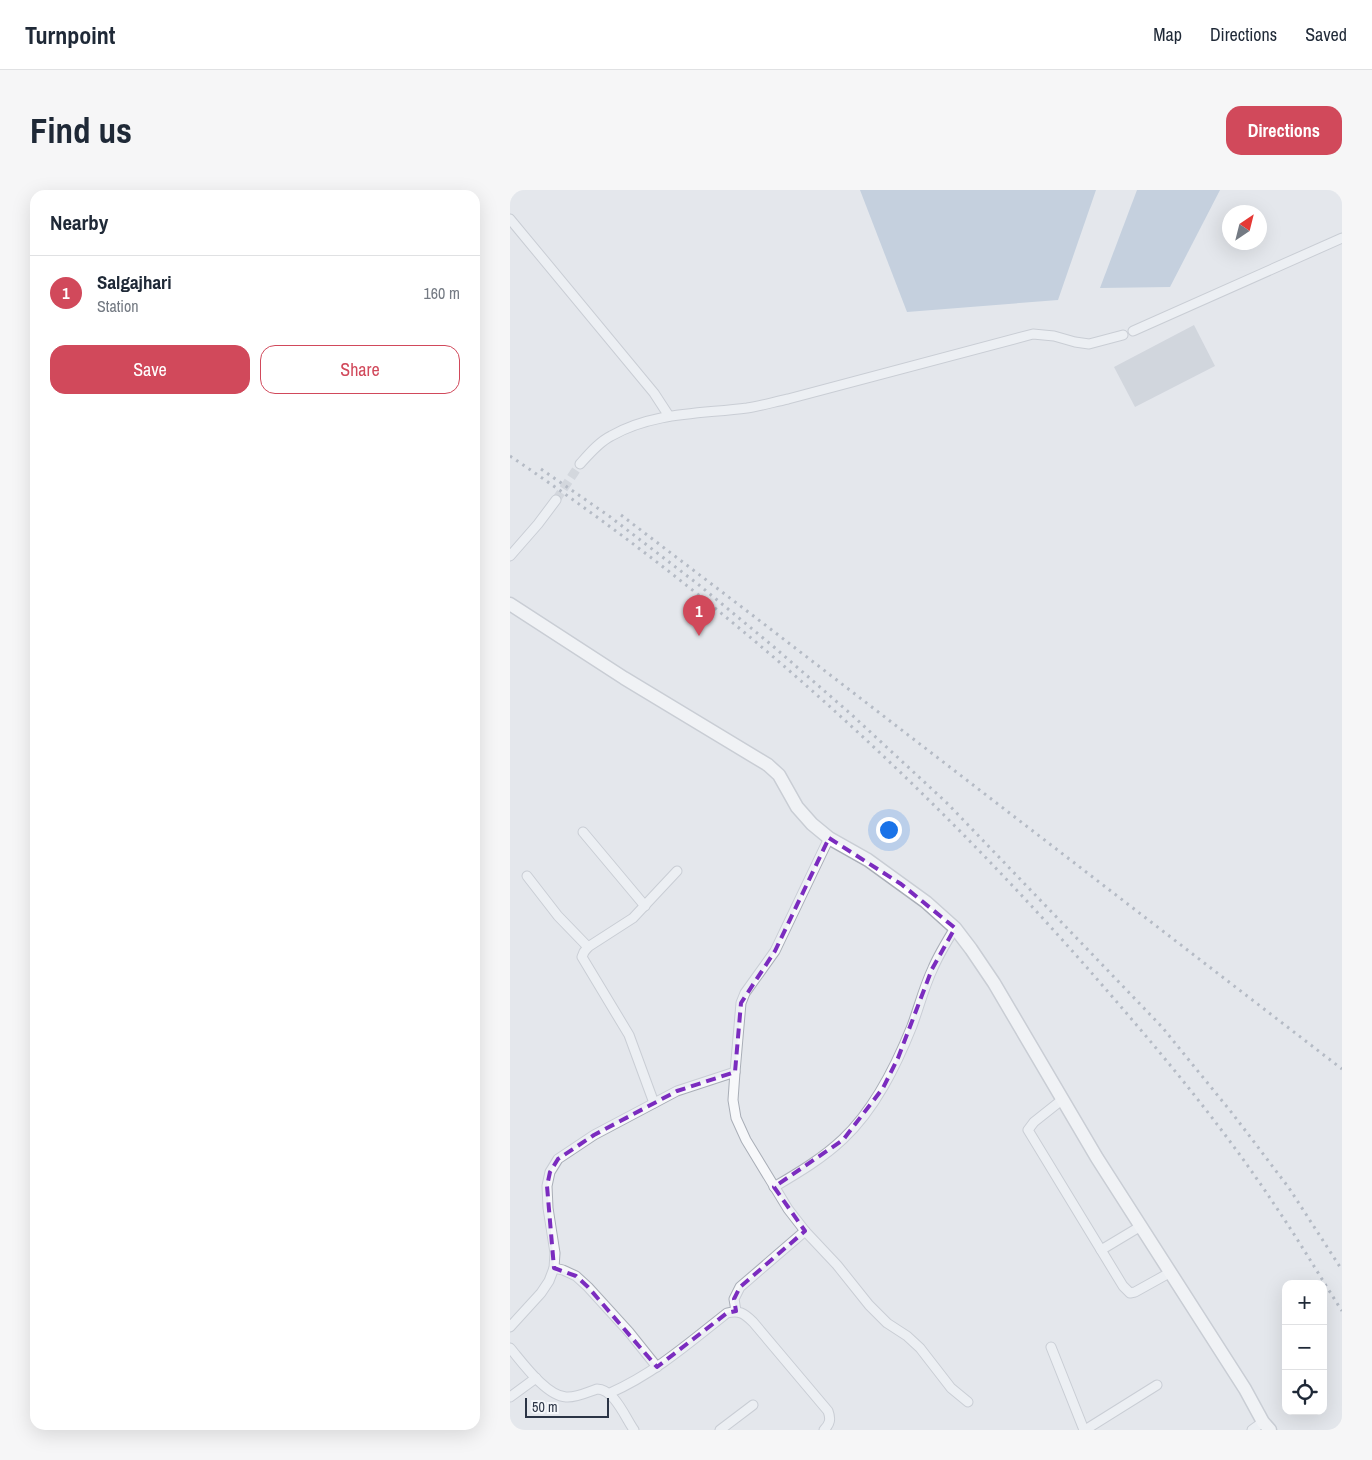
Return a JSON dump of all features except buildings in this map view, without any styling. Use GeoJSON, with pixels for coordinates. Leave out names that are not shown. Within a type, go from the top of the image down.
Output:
{"type":"FeatureCollection","features":[{"type":"Feature","properties":{"kind":"main road"},"geometry":{"type":"LineString","coordinates":[[510,604],[624,678],[768,765],[779,775],[797,807],[812,824],[829,838],[868,860],[926,902],[955,928],[994,982],[1097,1158],[1246,1389],[1266,1426]]}},
{"type":"Feature","properties":{"kind":"street"},"geometry":{"type":"LineString","coordinates":[[510,219],[654,393],[669,416]]}},
{"type":"Feature","properties":{"kind":"street"},"geometry":{"type":"LineString","coordinates":[[1133,331],[1342,238]]}},
{"type":"Feature","properties":{"kind":"street"},"geometry":{"type":"LineString","coordinates":[[580,464],[610,436],[632,426],[669,416],[748,408],[780,401],[1032,334],[1054,336],[1090,344],[1122,335]]}},
{"type":"Feature","properties":{"kind":"street"},"geometry":{"type":"LineString","coordinates":[[510,556],[556,500]]}},
{"type":"Feature","properties":{"kind":"street"},"geometry":{"type":"LineString","coordinates":[[583,832],[645,906]]}},
{"type":"Feature","properties":{"kind":"street"},"geometry":{"type":"LineString","coordinates":[[829,838],[775,951],[745,993],[741,1003],[733,1100],[736,1118],[746,1140],[788,1209],[869,1305],[886,1323],[907,1336],[920,1348],[951,1388],[968,1402]]}},
{"type":"Feature","properties":{"kind":"street"},"geometry":{"type":"LineString","coordinates":[[654,1103],[629,1035],[582,957],[588,947],[632,918],[678,871]]}},
{"type":"Feature","properties":{"kind":"street"},"geometry":{"type":"LineString","coordinates":[[527,876],[558,916],[588,947]]}},
{"type":"Feature","properties":{"kind":"street"},"geometry":{"type":"LineString","coordinates":[[774,1187],[815,1162],[836,1145],[862,1118],[883,1088],[898,1058],[932,969],[955,928]]}},
{"type":"Feature","properties":{"kind":"street"},"geometry":{"type":"LineString","coordinates":[[510,1328],[542,1293],[554,1268],[555,1254],[548,1208],[547,1186],[550,1172],[558,1160],[594,1134],[678,1091],[703,1081],[735,1072]]}},
{"type":"Feature","properties":{"kind":"street"},"geometry":{"type":"LineString","coordinates":[[1063,1099],[1034,1122],[1028,1130],[1123,1286],[1130,1293],[1135,1292],[1171,1272]]}},
{"type":"Feature","properties":{"kind":"street"},"geometry":{"type":"LineString","coordinates":[[1101,1250],[1141,1226]]}},
{"type":"Feature","properties":{"kind":"street"},"geometry":{"type":"LineString","coordinates":[[736,1311],[734,1299],[740,1287],[806,1231]]}},
{"type":"Feature","properties":{"kind":"street"},"geometry":{"type":"LineString","coordinates":[[554,1268],[576,1276],[588,1287],[629,1332],[657,1367]]}},
{"type":"Feature","properties":{"kind":"street"},"geometry":{"type":"LineString","coordinates":[[610,1393],[657,1367],[727,1312],[736,1311],[744,1314],[753,1322],[828,1411],[830,1418],[824,1430]]}},
{"type":"Feature","properties":{"kind":"street"},"geometry":{"type":"LineString","coordinates":[[1051,1347],[1085,1430],[1157,1384]]}},
{"type":"Feature","properties":{"kind":"street"},"geometry":{"type":"LineString","coordinates":[[510,1348],[536,1378],[559,1396],[568,1398],[597,1389],[610,1393],[634,1430]]}},
{"type":"Feature","properties":{"kind":"street"},"geometry":{"type":"LineString","coordinates":[[510,1397],[536,1378]]}},
{"type":"Feature","properties":{"kind":"street"},"geometry":{"type":"LineString","coordinates":[[720,1430],[753,1405]]}},
{"type":"Feature","properties":{"kind":"street"},"geometry":{"type":"LineString","coordinates":[[1252,1430],[1266,1426]]}},
{"type":"Feature","properties":{"kind":"highlighted area"},"geometry":{"type":"Polygon","coordinates":[[[829,838],[901,884],[955,928],[932,969],[898,1058],[883,1088],[843,1140],[774,1187],[805,1231],[740,1287],[734,1299],[736,1311],[727,1313],[657,1367],[588,1287],[576,1276],[554,1268],[547,1186],[550,1172],[558,1159],[594,1135],[677,1091],[735,1072],[741,1003],[775,951],[829,838]]]}},
{"type":"Feature","properties":{"kind":"water"},"geometry":{"type":"Polygon","coordinates":[[[860,190],[1096,190],[1058,300],[907,312],[860,190]]]}},
{"type":"Feature","properties":{"kind":"water"},"geometry":{"type":"Polygon","coordinates":[[[1137,190],[1220,190],[1170,287],[1100,288],[1137,190]]]}},
{"type":"Feature","properties":{"kind":"tunnel"},"geometry":{"type":"LineString","coordinates":[[556,500],[580,464]]}},
{"type":"Feature","properties":{"kind":"railway"},"geometry":{"type":"LineString","coordinates":[[510,456],[592,513],[749,636],[897,769],[968,839],[1103,986],[1192,1092],[1234,1147],[1292,1230],[1342,1311]]}},
{"type":"Feature","properties":{"kind":"railway"},"geometry":{"type":"LineString","coordinates":[[541,469],[609,516],[699,585],[852,715],[948,804],[1162,1027],[1232,1113],[1289,1188],[1342,1270]]}},
{"type":"Feature","properties":{"kind":"railway"},"geometry":{"type":"LineString","coordinates":[[621,515],[1342,1069]]}},
{"type":"Feature","properties":{"kind":"place","name":"Salgajhari"},"geometry":{"type":"Point","coordinates":[699,636]}}]}
